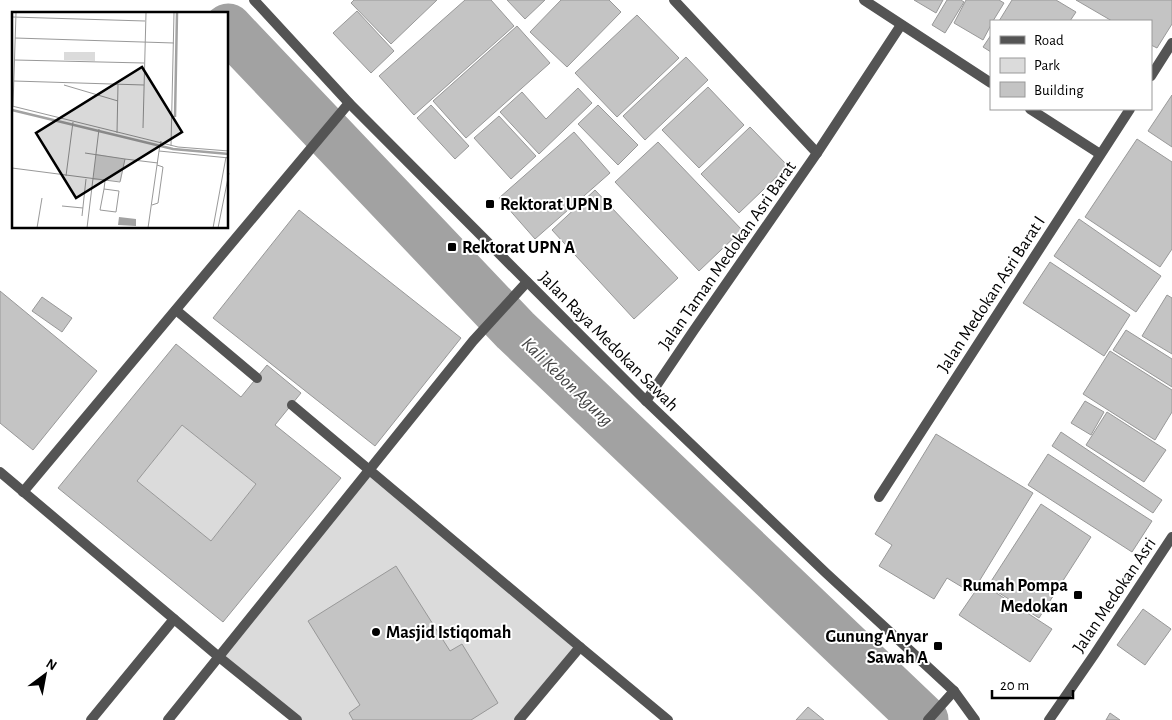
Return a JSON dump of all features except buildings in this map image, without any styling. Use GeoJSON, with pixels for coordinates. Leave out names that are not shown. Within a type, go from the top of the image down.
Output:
{"type":"FeatureCollection","features":[{"type":"Feature","properties":{"kind":"street","name":"Jalan Raya Medokan Sawah"},"geometry":{"type":"LineString","coordinates":[[254,0],[349,103],[526,282],[646,401],[954,691],[975,720]]}},
{"type":"Feature","properties":{"kind":"street","name":"Jalan Taman Medokan Asri Barat"},"geometry":{"type":"LineString","coordinates":[[674,0],[818,153]]}},
{"type":"Feature","properties":{"kind":"street"},"geometry":{"type":"LineString","coordinates":[[864,0],[990,82]]}},
{"type":"Feature","properties":{"kind":"street","name":"Jalan Taman Medokan Asri Barat"},"geometry":{"type":"LineString","coordinates":[[646,401],[818,153],[901,24]]}},
{"type":"Feature","properties":{"kind":"street"},"geometry":{"type":"LineString","coordinates":[[1152,74],[1172,43]]}},
{"type":"Feature","properties":{"kind":"street"},"geometry":{"type":"LineString","coordinates":[[23,492],[349,103]]}},
{"type":"Feature","properties":{"kind":"street"},"geometry":{"type":"LineString","coordinates":[[1032,110],[1100,154]]}},
{"type":"Feature","properties":{"kind":"street","name":"Jalan Medokan Asri Barat I"},"geometry":{"type":"LineString","coordinates":[[879,497],[1129,110]]}},
{"type":"Feature","properties":{"kind":"street"},"geometry":{"type":"LineString","coordinates":[[168,720],[480,333],[526,282]]}},
{"type":"Feature","properties":{"kind":"street"},"geometry":{"type":"LineString","coordinates":[[176,310],[257,378]]}},
{"type":"Feature","properties":{"kind":"street"},"geometry":{"type":"LineString","coordinates":[[292,405],[668,720]]}},
{"type":"Feature","properties":{"kind":"street"},"geometry":{"type":"LineString","coordinates":[[0,472],[219,657],[297,720]]}},
{"type":"Feature","properties":{"kind":"street","name":"Jalan Medokan Asri"},"geometry":{"type":"LineString","coordinates":[[1049,720],[1172,537]]}},
{"type":"Feature","properties":{"kind":"street"},"geometry":{"type":"LineString","coordinates":[[91,720],[174,619]]}},
{"type":"Feature","properties":{"kind":"street"},"geometry":{"type":"LineString","coordinates":[[518,720],[580,648]]}},
{"type":"Feature","properties":{"kind":"street"},"geometry":{"type":"LineString","coordinates":[[928,720],[954,691]]}},
{"type":"Feature","properties":{"kind":"green space"},"geometry":{"type":"Polygon","coordinates":[[[182,425],[256,484],[211,541],[137,481],[182,425]]]}},
{"type":"Feature","properties":{"kind":"green space"},"geometry":{"type":"Polygon","coordinates":[[[370,469],[580,647],[518,720],[297,720],[219,657],[370,469]]]}},
{"type":"Feature","properties":{"kind":"waterway","name":"Kali Kebon Agung"},"geometry":{"type":"LineString","coordinates":[[229,29],[515,330],[924,720]]}},
{"type":"Feature","properties":{"kind":"place","name":"Rektorat UPN B"},"geometry":{"type":"Point","coordinates":[490,204]}},
{"type":"Feature","properties":{"kind":"place","name":"Rektorat UPN A"},"geometry":{"type":"Point","coordinates":[452,247]}},
{"type":"Feature","properties":{"kind":"place","name":"Rumah Pompa Medokan"},"geometry":{"type":"Point","coordinates":[1078,595]}},
{"type":"Feature","properties":{"kind":"place","name":"Masjid Istiqomah"},"geometry":{"type":"Point","coordinates":[376,632]}},
{"type":"Feature","properties":{"kind":"place","name":"Gunung Anyar Sawah A"},"geometry":{"type":"Point","coordinates":[938,646]}}]}
